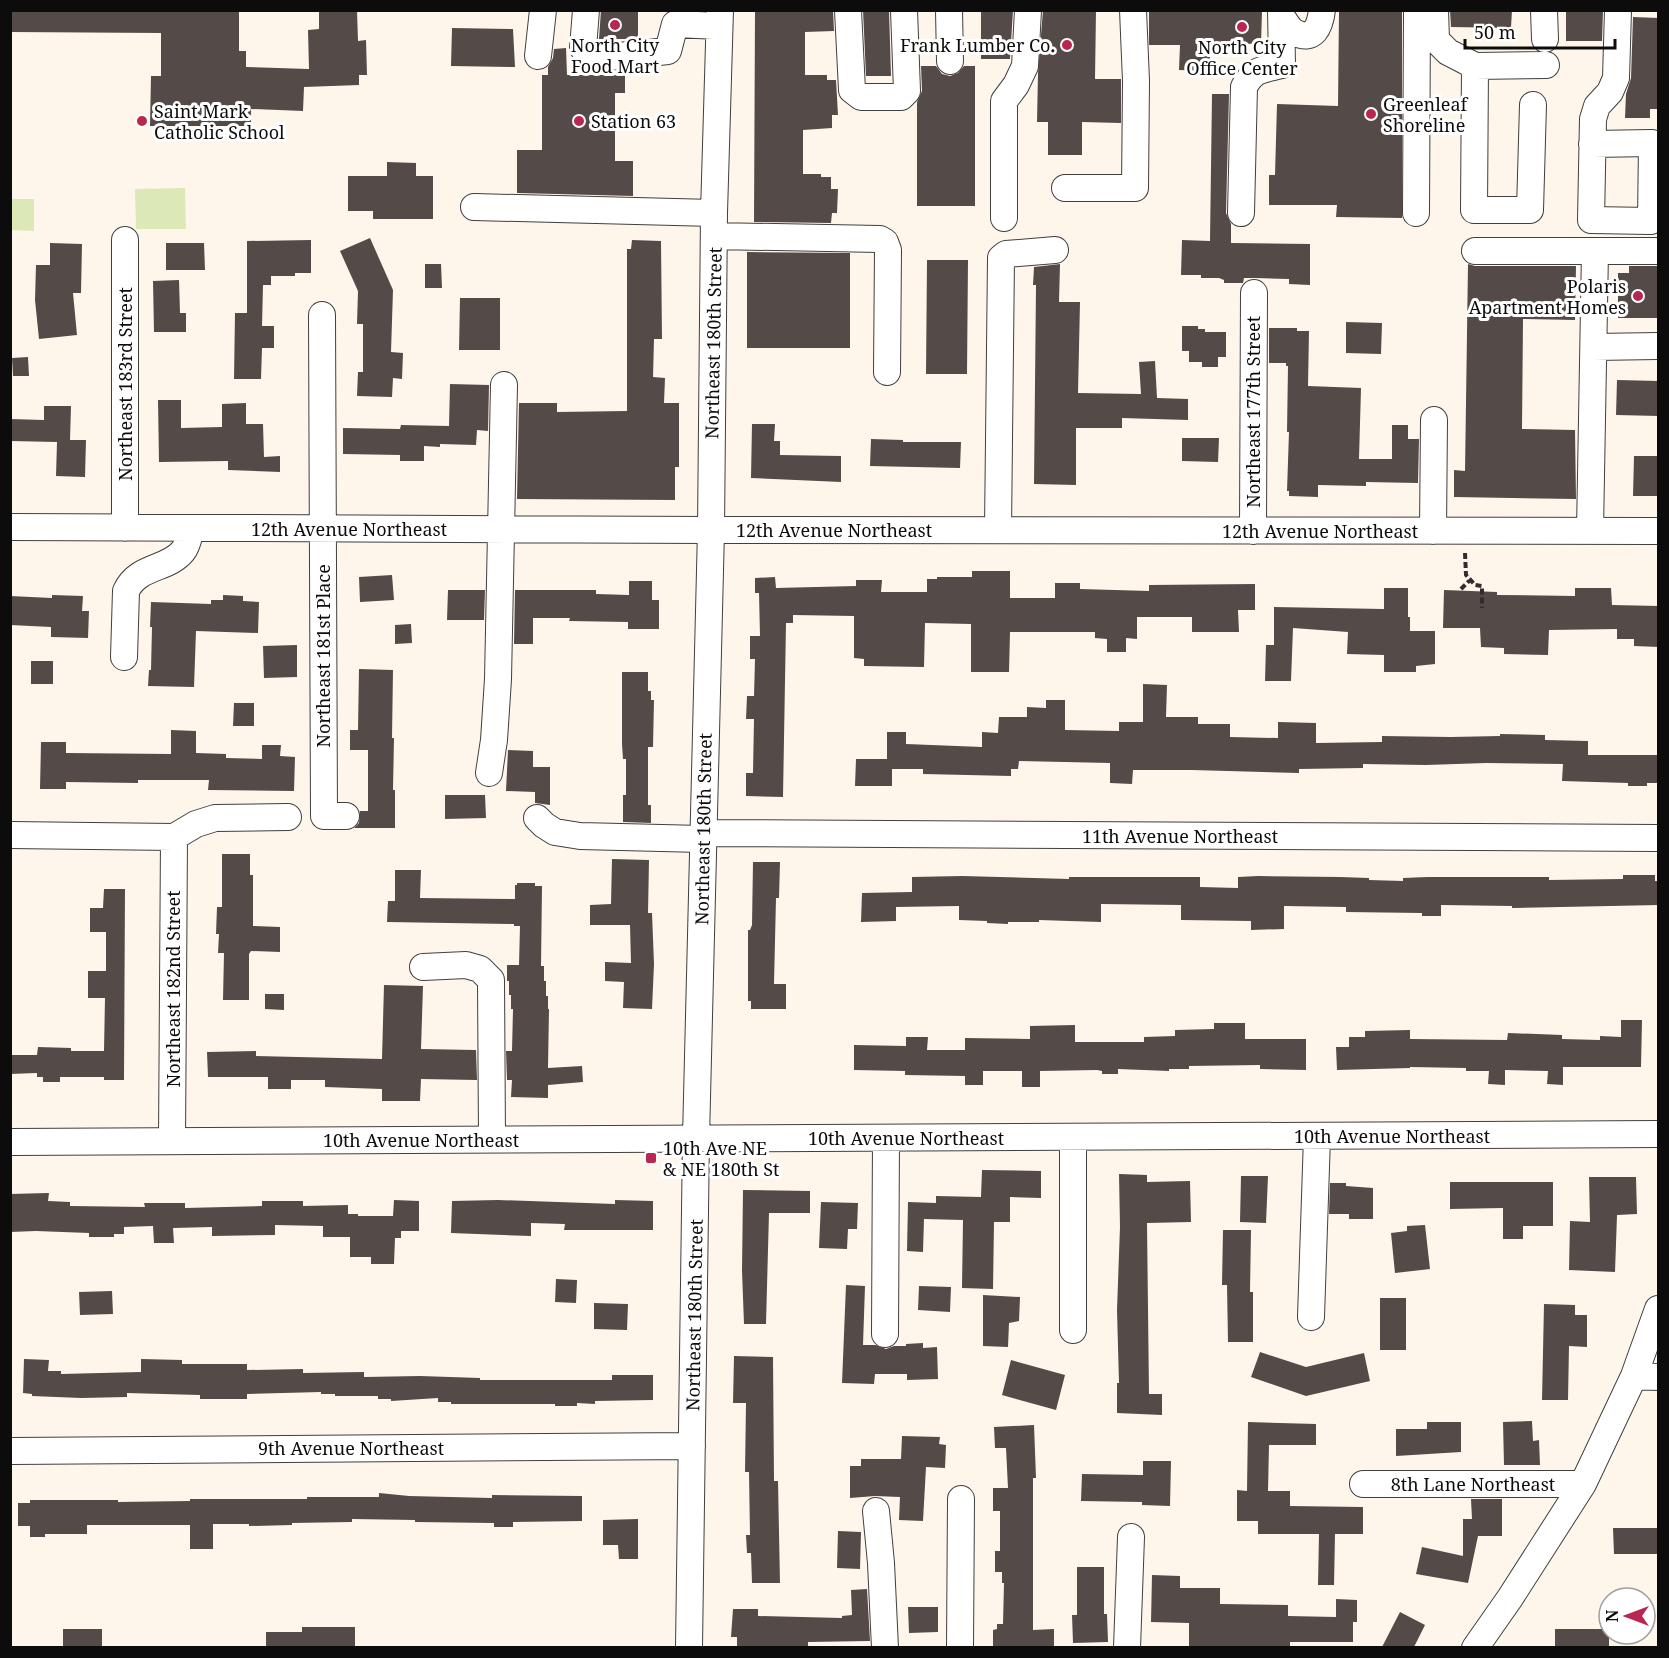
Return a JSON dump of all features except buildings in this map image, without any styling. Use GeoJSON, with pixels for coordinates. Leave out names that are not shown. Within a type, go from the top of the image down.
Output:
{"type":"FeatureCollection","features":[{"type":"Feature","properties":{"kind":"street"},"geometry":{"type":"LineString","coordinates":[[538,56],[543,10]]}},
{"type":"Feature","properties":{"kind":"street"},"geometry":{"type":"LineString","coordinates":[[586,10],[583,48],[590,59],[668,51],[675,17],[720,18]]}},
{"type":"Feature","properties":{"kind":"street"},"geometry":{"type":"LineString","coordinates":[[848,10],[852,90],[861,97],[901,96],[907,91],[904,10]]}},
{"type":"Feature","properties":{"kind":"street"},"geometry":{"type":"LineString","coordinates":[[949,10],[950,61]]}},
{"type":"Feature","properties":{"kind":"street"},"geometry":{"type":"LineString","coordinates":[[1004,218],[1004,101],[1016,86],[1025,66],[1028,10]]}},
{"type":"Feature","properties":{"kind":"street"},"geometry":{"type":"LineString","coordinates":[[1065,188],[1135,188],[1136,81],[1133,10]]}},
{"type":"Feature","properties":{"kind":"street"},"geometry":{"type":"LineString","coordinates":[[1281,13],[1292,31],[1304,35],[1314,33],[1320,26],[1322,10]]}},
{"type":"Feature","properties":{"kind":"street"},"geometry":{"type":"LineString","coordinates":[[1416,213],[1417,10]]}},
{"type":"Feature","properties":{"kind":"street"},"geometry":{"type":"LineString","coordinates":[[1435,10],[1436,40],[1448,52],[1475,66],[1546,65]]}},
{"type":"Feature","properties":{"kind":"street"},"geometry":{"type":"LineString","coordinates":[[1544,10],[1545,39]]}},
{"type":"Feature","properties":{"kind":"street"},"geometry":{"type":"LineString","coordinates":[[1592,144],[1593,119],[1597,106],[1610,92],[1616,78],[1618,10]]}},
{"type":"Feature","properties":{"kind":"street"},"geometry":{"type":"LineString","coordinates":[[1241,213],[1244,87],[1255,72],[1282,65],[1281,13]]}},
{"type":"Feature","properties":{"kind":"street","name":"Northeast 180th Street"},"geometry":{"type":"LineString","coordinates":[[688,1647],[696,1138],[711,530],[714,225],[720,18]]}},
{"type":"Feature","properties":{"kind":"street"},"geometry":{"type":"LineString","coordinates":[[1475,66],[1474,210],[1530,210],[1533,105]]}},
{"type":"Feature","properties":{"kind":"street"},"geometry":{"type":"LineString","coordinates":[[474,207],[880,239],[885,242],[888,250],[887,372]]}},
{"type":"Feature","properties":{"kind":"street","name":"Northeast 183rd Street"},"geometry":{"type":"LineString","coordinates":[[125,240],[125,528]]}},
{"type":"Feature","properties":{"kind":"street"},"geometry":{"type":"LineString","coordinates":[[998,531],[1001,258],[1006,254],[1054,250]]}},
{"type":"Feature","properties":{"kind":"street"},"geometry":{"type":"LineString","coordinates":[[1475,251],[1659,251]]}},
{"type":"Feature","properties":{"kind":"street"},"geometry":{"type":"LineString","coordinates":[[1590,531],[1595,251]]}},
{"type":"Feature","properties":{"kind":"street","name":"Northeast 177th Street"},"geometry":{"type":"LineString","coordinates":[[1253,531],[1254,293]]}},
{"type":"Feature","properties":{"kind":"street","name":"Northeast 181st Place"},"geometry":{"type":"LineString","coordinates":[[322,315],[322,529],[335,816]]}},
{"type":"Feature","properties":{"kind":"street"},"geometry":{"type":"LineString","coordinates":[[1594,347],[1659,346]]}},
{"type":"Feature","properties":{"kind":"street"},"geometry":{"type":"LineString","coordinates":[[489,773],[494,740],[498,679],[504,385]]}},
{"type":"Feature","properties":{"kind":"street"},"geometry":{"type":"LineString","coordinates":[[1433,531],[1434,420]]}},
{"type":"Feature","properties":{"kind":"street","name":"12th Avenue Northeast"},"geometry":{"type":"LineString","coordinates":[[10,527],[1659,531]]}},
{"type":"Feature","properties":{"kind":"street"},"geometry":{"type":"LineString","coordinates":[[124,657],[126,591],[130,581],[178,556],[185,549],[191,528]]}},
{"type":"Feature","properties":{"kind":"street"},"geometry":{"type":"LineString","coordinates":[[10,835],[174,837],[196,824],[215,818],[288,817]]}},
{"type":"Feature","properties":{"kind":"street","name":"11th Avenue Northeast"},"geometry":{"type":"LineString","coordinates":[[537,818],[555,832],[580,836],[1659,838]]}},
{"type":"Feature","properties":{"kind":"street","name":"Northeast 182nd Street"},"geometry":{"type":"LineString","coordinates":[[172,1141],[174,837]]}},
{"type":"Feature","properties":{"kind":"street"},"geometry":{"type":"LineString","coordinates":[[423,966],[466,965],[480,969],[491,980],[492,1139]]}},
{"type":"Feature","properties":{"kind":"street","name":"10th Avenue Northeast"},"geometry":{"type":"LineString","coordinates":[[10,1142],[1659,1134]]}},
{"type":"Feature","properties":{"kind":"street"},"geometry":{"type":"LineString","coordinates":[[1073,1137],[1073,1330]]}},
{"type":"Feature","properties":{"kind":"street"},"geometry":{"type":"LineString","coordinates":[[1311,1317],[1317,1137]]}},
{"type":"Feature","properties":{"kind":"street"},"geometry":{"type":"LineString","coordinates":[[885,1334],[886,1138]]}},
{"type":"Feature","properties":{"kind":"street"},"geometry":{"type":"LineString","coordinates":[[1475,1647],[1510,1598],[1583,1484],[1646,1377],[1659,1309]]}},
{"type":"Feature","properties":{"kind":"street","name":"9th Avenue Northeast"},"geometry":{"type":"LineString","coordinates":[[10,1451],[692,1446]]}},
{"type":"Feature","properties":{"kind":"street","name":"8th Lane Northeast"},"geometry":{"type":"LineString","coordinates":[[1363,1484],[1583,1484]]}},
{"type":"Feature","properties":{"kind":"street"},"geometry":{"type":"LineString","coordinates":[[960,1647],[961,1499]]}},
{"type":"Feature","properties":{"kind":"street"},"geometry":{"type":"LineString","coordinates":[[876,1511],[885,1647]]}},
{"type":"Feature","properties":{"kind":"street"},"geometry":{"type":"LineString","coordinates":[[1127,1647],[1131,1537]]}},
{"type":"Feature","properties":{"kind":"path"},"geometry":{"type":"LineString","coordinates":[[1466,531],[1466,575],[1475,585],[1482,586],[1482,609]]}},
{"type":"Feature","properties":{"kind":"path"},"geometry":{"type":"LineString","coordinates":[[1461,589],[1469,580]]}},
{"type":"Feature","properties":{"kind":"green space"},"geometry":{"type":"Polygon","coordinates":[[[185,188],[186,229],[136,229],[135,189],[185,188]]]}},
{"type":"Feature","properties":{"kind":"green space"},"geometry":{"type":"Polygon","coordinates":[[[11,199],[34,199],[34,231],[11,230],[11,199]]]}},
{"type":"Feature","properties":{"kind":"place","name":"North City Food Mart"},"geometry":{"type":"Point","coordinates":[615,25]}},
{"type":"Feature","properties":{"kind":"place","name":"North City Office Center"},"geometry":{"type":"Point","coordinates":[1242,27]}},
{"type":"Feature","properties":{"kind":"place","name":"Frank Lumber Co."},"geometry":{"type":"Point","coordinates":[1067,45]}},
{"type":"Feature","properties":{"kind":"place","name":"Greenleaf Shoreline"},"geometry":{"type":"Point","coordinates":[1371,114]}},
{"type":"Feature","properties":{"kind":"place","name":"Saint Mark Catholic School"},"geometry":{"type":"Point","coordinates":[142,121]}},
{"type":"Feature","properties":{"kind":"place","name":"Station 63"},"geometry":{"type":"Point","coordinates":[579,121]}},
{"type":"Feature","properties":{"kind":"place","name":"Polaris Apartment Homes"},"geometry":{"type":"Point","coordinates":[1638,296]}},
{"type":"Feature","properties":{"kind":"place","name":"10th Ave NE & NE 180th St"},"geometry":{"type":"Point","coordinates":[651,1158]}}]}
